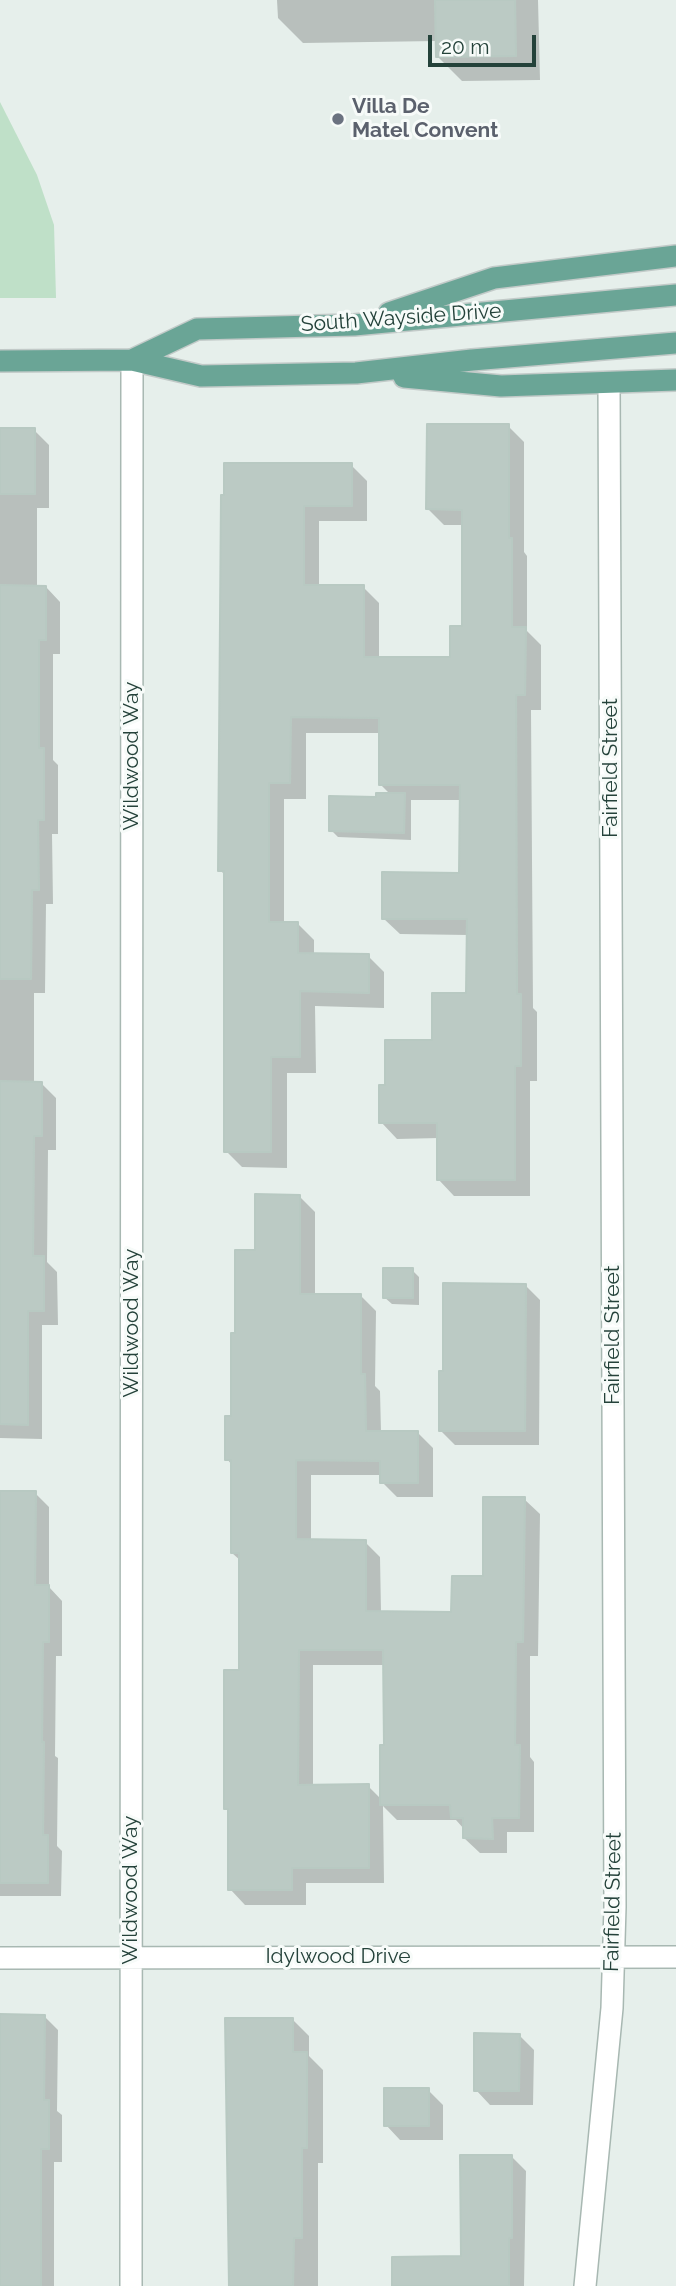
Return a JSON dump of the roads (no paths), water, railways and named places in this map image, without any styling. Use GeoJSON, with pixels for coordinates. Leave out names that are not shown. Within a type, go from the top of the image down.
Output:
{"type":"FeatureCollection","features":[{"type":"Feature","properties":{"kind":"main road"},"geometry":{"type":"LineString","coordinates":[[354,325],[494,278],[676,256]]}},
{"type":"Feature","properties":{"kind":"main road","name":"South Wayside Drive"},"geometry":{"type":"LineString","coordinates":[[132,360],[197,329],[354,325],[676,295]]}},
{"type":"Feature","properties":{"kind":"main road","name":"South Wayside Drive"},"geometry":{"type":"LineString","coordinates":[[0,361],[132,360],[201,376],[356,373],[472,360],[676,343]]}},
{"type":"Feature","properties":{"kind":"main road"},"geometry":{"type":"LineString","coordinates":[[356,373],[501,386],[676,380]]}},
{"type":"Feature","properties":{"kind":"street","name":"Wildwood Way"},"geometry":{"type":"LineString","coordinates":[[131,2286],[132,360]]}},
{"type":"Feature","properties":{"kind":"street","name":"Fairfield Street"},"geometry":{"type":"LineString","coordinates":[[586,2286],[611,2008],[615,1880],[609,383]]}},
{"type":"Feature","properties":{"kind":"street","name":"Idylwood Drive"},"geometry":{"type":"LineString","coordinates":[[0,1958],[676,1957]]}},
{"type":"Feature","properties":{"kind":"place","name":"Villa De Matel Convent"},"geometry":{"type":"Point","coordinates":[338,119]}}]}
